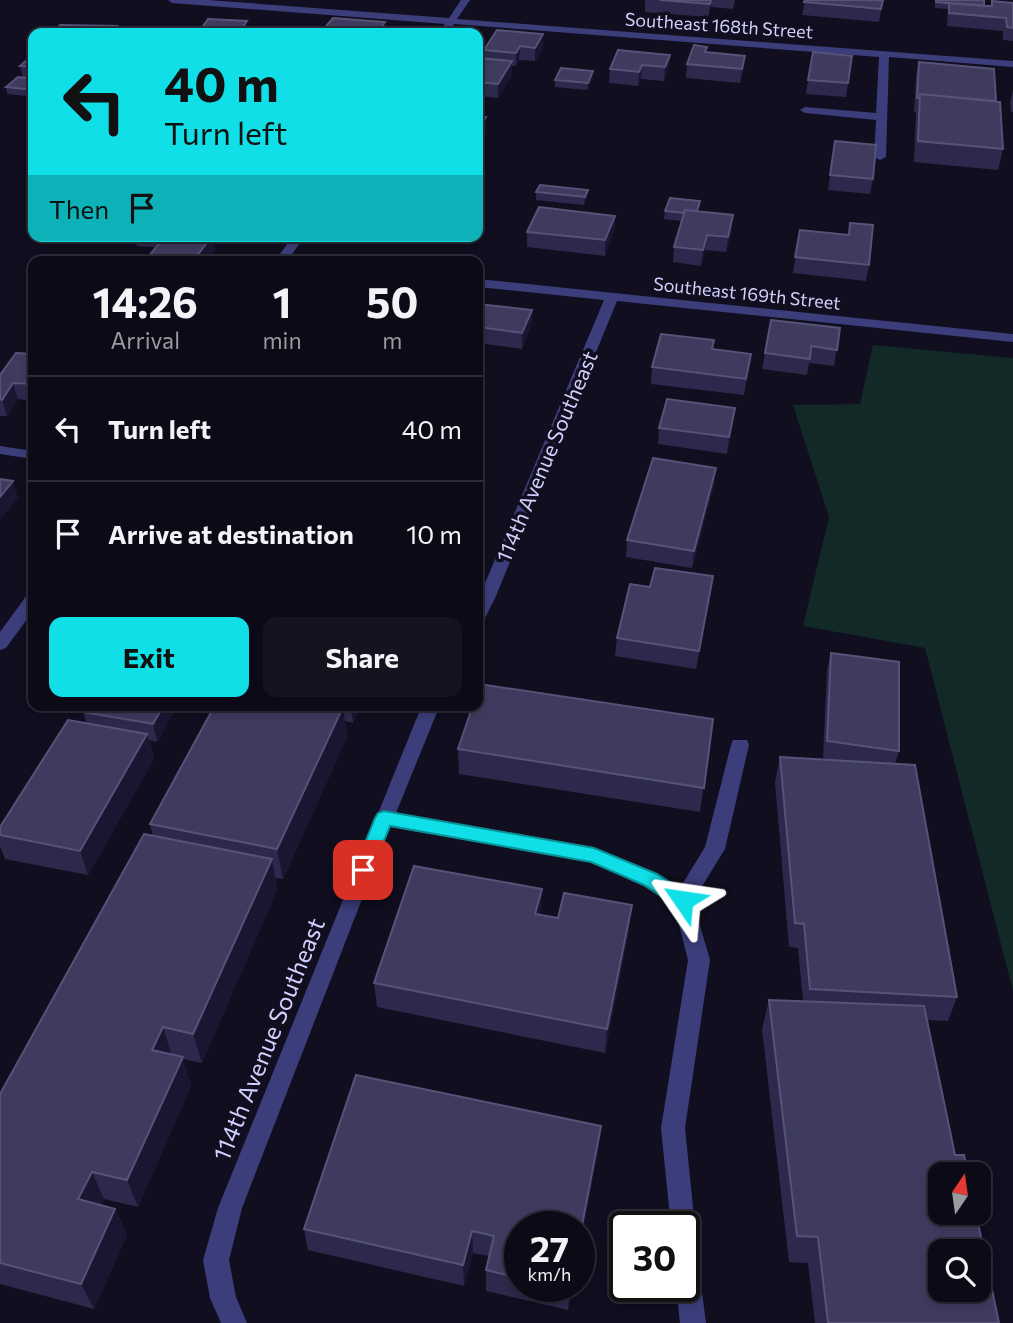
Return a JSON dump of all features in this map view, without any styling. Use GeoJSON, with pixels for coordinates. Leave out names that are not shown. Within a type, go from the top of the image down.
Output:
{"type":"FeatureCollection","features":[{"type":"Feature","properties":{"kind":"street","name":"Southeast 168th Street"},"geometry":{"type":"LineString","coordinates":[[172,0],[1013,64]]}},
{"type":"Feature","properties":{"kind":"street"},"geometry":{"type":"LineString","coordinates":[[447,28],[466,0]]}},
{"type":"Feature","properties":{"kind":"street"},"geometry":{"type":"LineString","coordinates":[[880,157],[884,54]]}},
{"type":"Feature","properties":{"kind":"street"},"geometry":{"type":"LineString","coordinates":[[805,110],[881,117]]}},
{"type":"Feature","properties":{"kind":"street","name":"Southeast 169th Street"},"geometry":{"type":"LineString","coordinates":[[483,284],[1013,338]]}},
{"type":"Feature","properties":{"kind":"street","name":"114th Avenue Southeast"},"geometry":{"type":"LineString","coordinates":[[483,606],[612,297]]}},
{"type":"Feature","properties":{"kind":"street"},"geometry":{"type":"LineString","coordinates":[[0,450],[28,455]]}},
{"type":"Feature","properties":{"kind":"street"},"geometry":{"type":"LineString","coordinates":[[0,644],[28,605]]}},
{"type":"Feature","properties":{"kind":"street","name":"114th Avenue Southeast"},"geometry":{"type":"LineString","coordinates":[[232,1321],[223,1298],[216,1260],[230,1208],[429,711]]}},
{"type":"Feature","properties":{"kind":"street"},"geometry":{"type":"LineString","coordinates":[[683,900],[715,849],[740,745]]}},
{"type":"Feature","properties":{"kind":"street"},"geometry":{"type":"LineString","coordinates":[[384,818],[594,855],[650,880],[683,900],[699,960],[673,1128],[681,1211]]}},
{"type":"Feature","properties":{"kind":"street"},"geometry":{"type":"LineString","coordinates":[[691,1302],[693,1323]]}},
{"type":"Feature","properties":{"kind":"green space"},"geometry":{"type":"Polygon","coordinates":[[[873,345],[1013,358],[1013,991],[925,648],[803,626],[829,517],[793,405],[860,404],[873,345]]]}},
{"type":"Feature","properties":{"kind":"building"},"geometry":{"type":"Polygon","coordinates":[[[660,0],[711,0],[710,4],[660,0]]]}},
{"type":"Feature","properties":{"kind":"building"},"geometry":{"type":"Polygon","coordinates":[[[883,0],[881,9],[804,2],[883,0]]]}},
{"type":"Feature","properties":{"kind":"building"},"geometry":{"type":"Polygon","coordinates":[[[984,0],[984,6],[936,2],[984,0]]]}},
{"type":"Feature","properties":{"kind":"building"},"geometry":{"type":"Polygon","coordinates":[[[992,1],[1013,3],[1013,28],[1007,27],[1006,18],[949,13],[949,3],[992,6],[992,1]]]}},
{"type":"Feature","properties":{"kind":"building"},"geometry":{"type":"Polygon","coordinates":[[[333,18],[385,22],[380,28],[325,28],[333,18]]]}},
{"type":"Feature","properties":{"kind":"building"},"geometry":{"type":"Polygon","coordinates":[[[208,19],[247,21],[242,28],[202,28],[208,19]]]}},
{"type":"Feature","properties":{"kind":"building"},"geometry":{"type":"Polygon","coordinates":[[[60,25],[117,26],[116,28],[57,28],[60,25]]]}},
{"type":"Feature","properties":{"kind":"building"},"geometry":{"type":"Polygon","coordinates":[[[497,30],[543,34],[535,48],[520,46],[516,53],[484,50],[497,30]]]}},
{"type":"Feature","properties":{"kind":"building"},"geometry":{"type":"Polygon","coordinates":[[[694,45],[707,47],[705,52],[745,56],[742,69],[687,64],[694,45]]]}},
{"type":"Feature","properties":{"kind":"building"},"geometry":{"type":"Polygon","coordinates":[[[618,50],[670,55],[665,67],[642,65],[639,72],[610,69],[618,50]]]}},
{"type":"Feature","properties":{"kind":"building"},"geometry":{"type":"Polygon","coordinates":[[[813,52],[852,56],[848,83],[808,80],[813,52]]]}},
{"type":"Feature","properties":{"kind":"building"},"geometry":{"type":"Polygon","coordinates":[[[483,58],[512,61],[498,84],[483,82],[483,58]]]}},
{"type":"Feature","properties":{"kind":"building"},"geometry":{"type":"Polygon","coordinates":[[[919,62],[994,69],[996,101],[920,94],[917,98],[919,62]]]}},
{"type":"Feature","properties":{"kind":"building"},"geometry":{"type":"Polygon","coordinates":[[[561,68],[593,71],[588,83],[555,80],[561,68]]]}},
{"type":"Feature","properties":{"kind":"building"},"geometry":{"type":"Polygon","coordinates":[[[18,77],[28,78],[28,86],[25,89],[6,87],[18,77]]]}},
{"type":"Feature","properties":{"kind":"building"},"geometry":{"type":"Polygon","coordinates":[[[920,94],[1000,102],[1003,149],[918,141],[920,94]]]}},
{"type":"Feature","properties":{"kind":"building"},"geometry":{"type":"Polygon","coordinates":[[[835,141],[876,145],[873,179],[830,175],[835,141]]]}},
{"type":"Feature","properties":{"kind":"building"},"geometry":{"type":"Polygon","coordinates":[[[540,185],[588,190],[585,197],[536,192],[540,185]]]}},
{"type":"Feature","properties":{"kind":"building"},"geometry":{"type":"Polygon","coordinates":[[[670,198],[700,201],[697,211],[665,211],[670,198]]]}},
{"type":"Feature","properties":{"kind":"building"},"geometry":{"type":"Polygon","coordinates":[[[539,207],[615,216],[605,240],[527,232],[539,207]]]}},
{"type":"Feature","properties":{"kind":"building"},"geometry":{"type":"Polygon","coordinates":[[[685,210],[733,215],[728,237],[707,235],[703,250],[674,247],[685,210]]]}},
{"type":"Feature","properties":{"kind":"building"},"geometry":{"type":"Polygon","coordinates":[[[850,223],[873,225],[869,265],[795,257],[800,230],[849,235],[850,223]]]}},
{"type":"Feature","properties":{"kind":"building"},"geometry":{"type":"Polygon","coordinates":[[[160,242],[207,242],[197,256],[149,256],[160,242]]]}},
{"type":"Feature","properties":{"kind":"building"},"geometry":{"type":"Polygon","coordinates":[[[483,305],[532,310],[522,333],[483,328],[483,305]]]}},
{"type":"Feature","properties":{"kind":"building"},"geometry":{"type":"Polygon","coordinates":[[[771,320],[840,328],[837,350],[811,346],[810,359],[765,353],[771,320]]]}},
{"type":"Feature","properties":{"kind":"building"},"geometry":{"type":"Polygon","coordinates":[[[661,334],[714,340],[712,349],[751,354],[746,379],[652,367],[661,334]]]}},
{"type":"Feature","properties":{"kind":"building"},"geometry":{"type":"Polygon","coordinates":[[[16,353],[28,354],[28,384],[13,383],[2,400],[0,375],[16,353]]]}},
{"type":"Feature","properties":{"kind":"building"},"geometry":{"type":"Polygon","coordinates":[[[667,399],[735,408],[729,437],[659,428],[667,399]]]}},
{"type":"Feature","properties":{"kind":"building"},"geometry":{"type":"Polygon","coordinates":[[[653,458],[716,468],[694,551],[627,540],[653,458]]]}},
{"type":"Feature","properties":{"kind":"building"},"geometry":{"type":"Polygon","coordinates":[[[0,479],[13,481],[0,497],[0,479]]]}},
{"type":"Feature","properties":{"kind":"building"},"geometry":{"type":"Polygon","coordinates":[[[655,568],[713,576],[699,651],[617,638],[630,584],[650,587],[655,568]]]}},
{"type":"Feature","properties":{"kind":"building"},"geometry":{"type":"Polygon","coordinates":[[[831,653],[899,662],[899,751],[827,741],[831,653]]]}},
{"type":"Feature","properties":{"kind":"building"},"geometry":{"type":"Polygon","coordinates":[[[483,685],[713,719],[704,788],[458,749],[471,711],[483,711],[483,685]]]}},
{"type":"Feature","properties":{"kind":"building"},"geometry":{"type":"Polygon","coordinates":[[[84,711],[161,711],[153,724],[84,711]]]}},
{"type":"Feature","properties":{"kind":"building"},"geometry":{"type":"Polygon","coordinates":[[[212,711],[341,711],[277,849],[150,824],[212,711]]]}},
{"type":"Feature","properties":{"kind":"building"},"geometry":{"type":"Polygon","coordinates":[[[68,720],[147,734],[80,851],[0,835],[0,827],[68,720]]]}},
{"type":"Feature","properties":{"kind":"building"},"geometry":{"type":"Polygon","coordinates":[[[780,757],[915,765],[957,997],[810,989],[804,924],[795,923],[780,757]]]}},
{"type":"Feature","properties":{"kind":"building"},"geometry":{"type":"Polygon","coordinates":[[[144,834],[272,859],[193,1034],[163,1027],[152,1050],[183,1057],[127,1180],[92,1172],[78,1199],[115,1209],[81,1284],[0,1263],[0,1094],[144,834]]]}},
{"type":"Feature","properties":{"kind":"building"},"geometry":{"type":"Polygon","coordinates":[[[414,866],[542,889],[535,914],[558,918],[564,893],[632,905],[607,1029],[374,983],[414,866]]]}},
{"type":"Feature","properties":{"kind":"building"},"geometry":{"type":"Polygon","coordinates":[[[769,1000],[924,1006],[955,1155],[964,1155],[965,1162],[928,1162],[928,1225],[979,1225],[981,1239],[928,1239],[928,1302],[991,1302],[991,1285],[999,1323],[828,1323],[818,1237],[797,1236],[769,1000]]]}},
{"type":"Feature","properties":{"kind":"building"},"geometry":{"type":"Polygon","coordinates":[[[356,1075],[601,1126],[585,1211],[504,1211],[504,1274],[486,1270],[494,1236],[472,1231],[463,1265],[304,1229],[356,1075]]]}},
{"type":"Feature","properties":{"kind":"route"},"geometry":{"type":"LineString","coordinates":[[363,870],[384,818],[594,855],[650,880],[683,900]]}}]}
